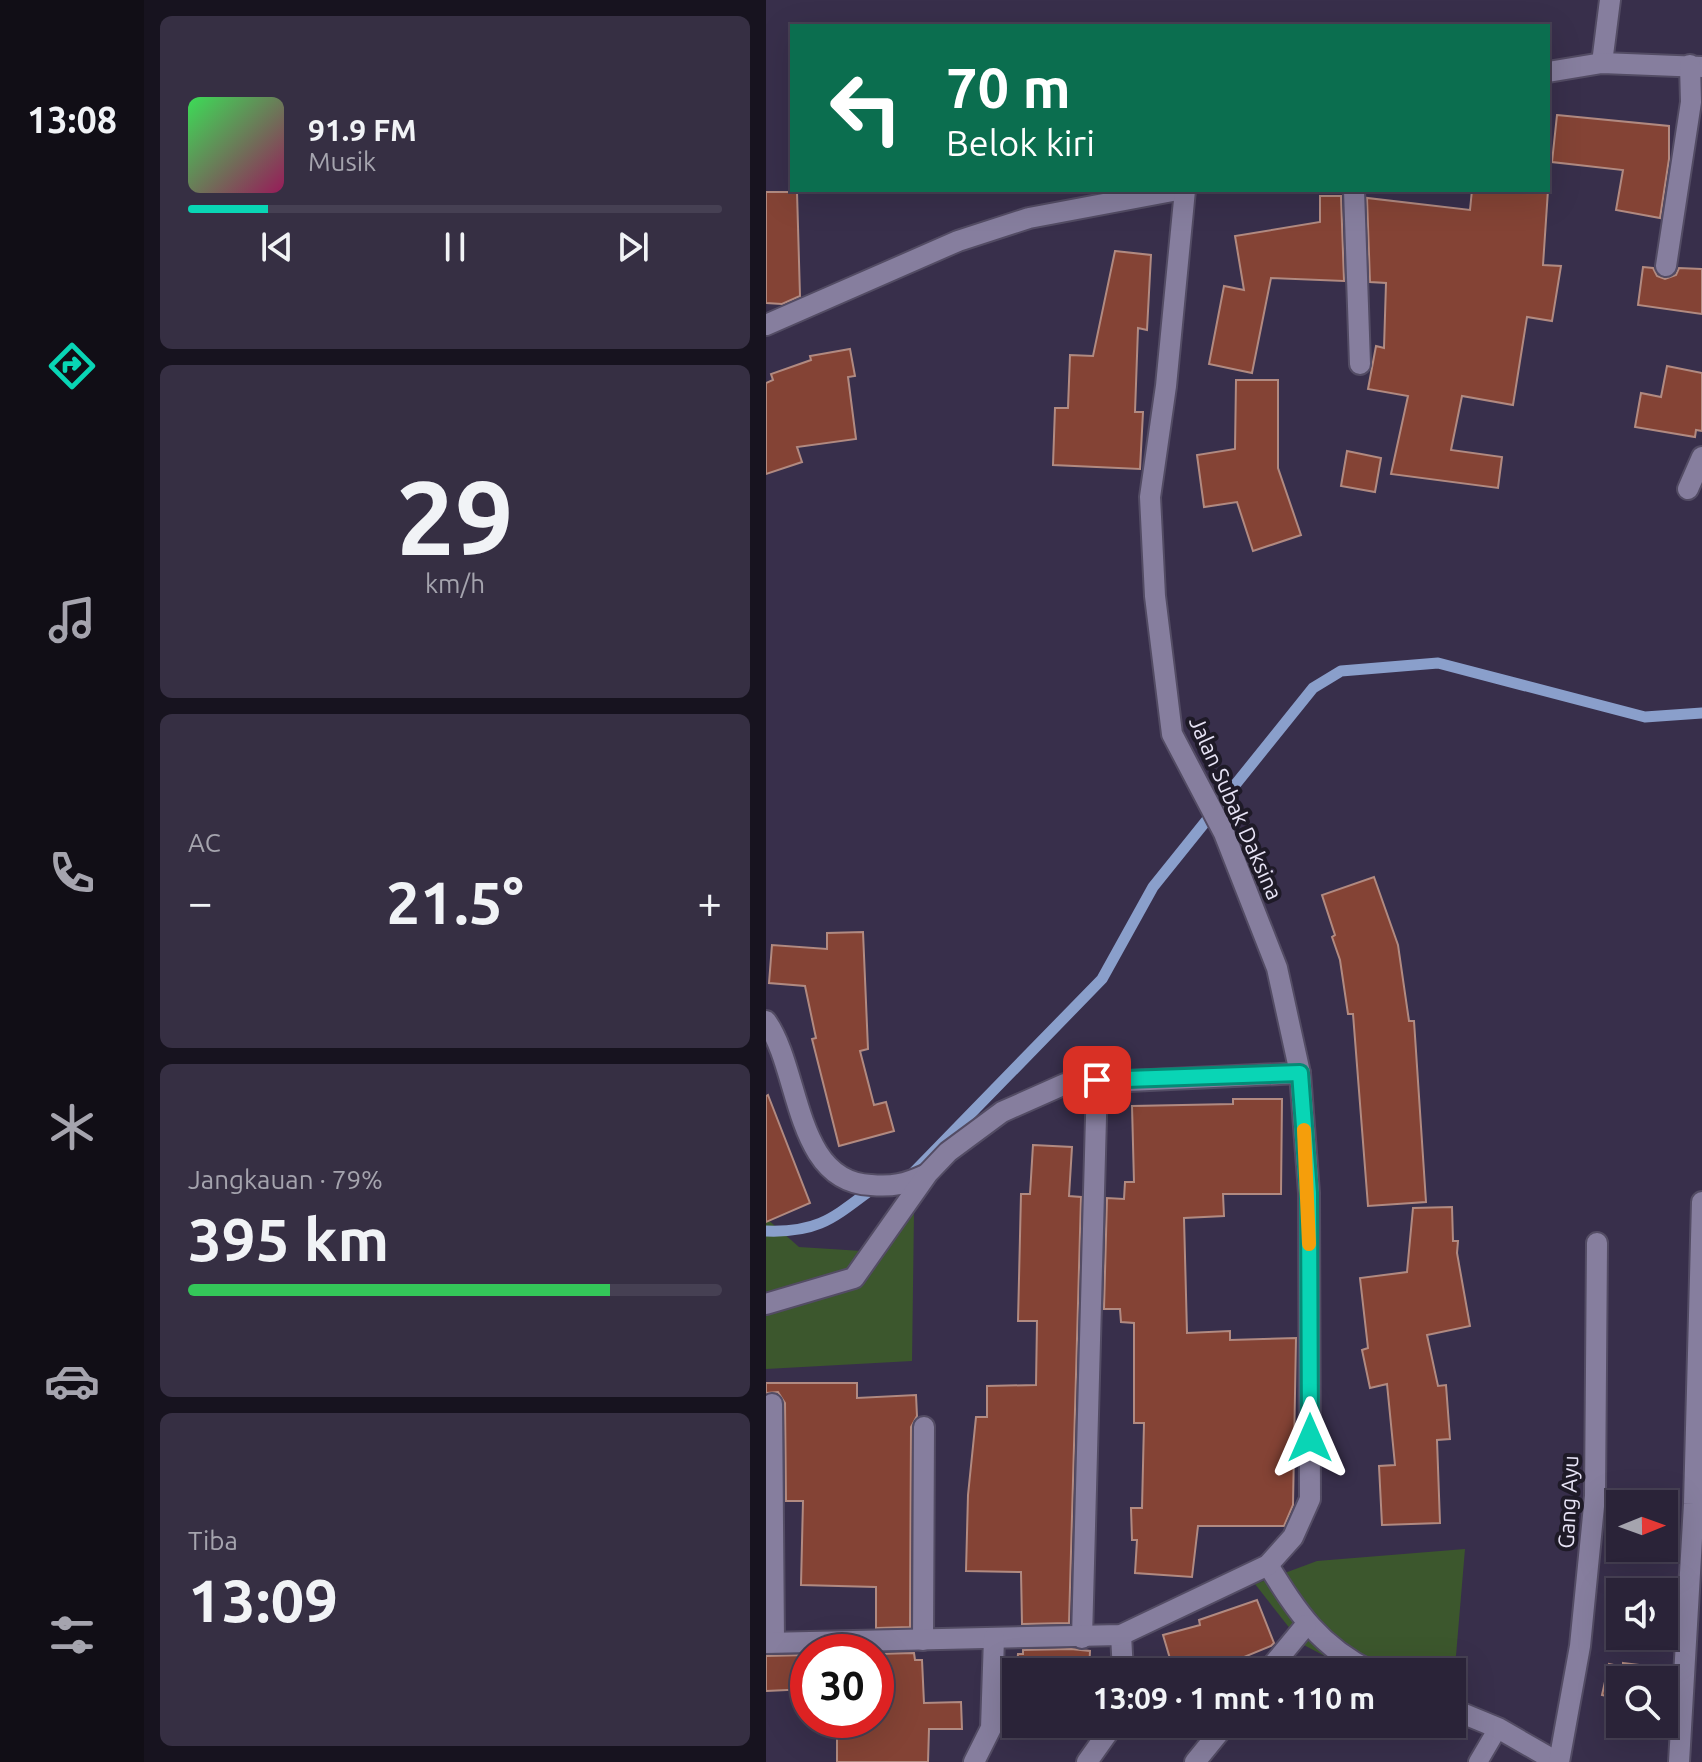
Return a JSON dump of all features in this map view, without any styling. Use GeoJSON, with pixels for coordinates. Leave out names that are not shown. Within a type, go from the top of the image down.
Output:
{"type":"FeatureCollection","features":[{"type":"Feature","properties":{"kind":"street"},"geometry":{"type":"LineString","coordinates":[[1602,63],[1610,0]]}},
{"type":"Feature","properties":{"kind":"street"},"geometry":{"type":"LineString","coordinates":[[1550,72],[1602,63],[1696,66],[1666,266]]}},
{"type":"Feature","properties":{"kind":"street"},"geometry":{"type":"LineString","coordinates":[[766,325],[958,241],[1029,218],[1167,192]]}},
{"type":"Feature","properties":{"kind":"street","name":"Jalan Subak Daksina"},"geometry":{"type":"LineString","coordinates":[[1185,192],[1166,386],[1150,497],[1155,596],[1172,734],[1224,833],[1277,968],[1300,1073],[1309,1193],[1310,1499],[1293,1537],[1268,1565]]}},
{"type":"Feature","properties":{"kind":"street"},"geometry":{"type":"LineString","coordinates":[[1354,192],[1360,364]]}},
{"type":"Feature","properties":{"kind":"street"},"geometry":{"type":"LineString","coordinates":[[1688,489],[1702,457]]}},
{"type":"Feature","properties":{"kind":"street"},"geometry":{"type":"LineString","coordinates":[[766,1021],[779,1039],[785,1065],[816,1151],[834,1173],[850,1184],[898,1187],[928,1173]]}},
{"type":"Feature","properties":{"kind":"street"},"geometry":{"type":"LineString","coordinates":[[766,1304],[854,1278],[928,1173],[948,1152],[1002,1112],[1065,1084],[1097,1080],[1300,1073]]}},
{"type":"Feature","properties":{"kind":"street"},"geometry":{"type":"LineString","coordinates":[[1082,1638],[1097,1080]]}},
{"type":"Feature","properties":{"kind":"street"},"geometry":{"type":"LineString","coordinates":[[1679,1762],[1694,1504],[1702,1202]]}},
{"type":"Feature","properties":{"kind":"street","name":"Gang Ayu"},"geometry":{"type":"LineString","coordinates":[[1558,1762],[1580,1646],[1595,1496],[1597,1243]]}},
{"type":"Feature","properties":{"kind":"street"},"geometry":{"type":"LineString","coordinates":[[772,1404],[770,1643],[1121,1635],[1268,1565],[1306,1625],[1343,1658]]}},
{"type":"Feature","properties":{"kind":"street"},"geometry":{"type":"LineString","coordinates":[[923,1640],[924,1427]]}},
{"type":"Feature","properties":{"kind":"street"},"geometry":{"type":"LineString","coordinates":[[1279,1658],[1306,1625]]}},
{"type":"Feature","properties":{"kind":"street"},"geometry":{"type":"LineString","coordinates":[[1121,1635],[1122,1658]]}},
{"type":"Feature","properties":{"kind":"street"},"geometry":{"type":"LineString","coordinates":[[974,1762],[991,1728],[994,1638]]}},
{"type":"Feature","properties":{"kind":"street"},"geometry":{"type":"LineString","coordinates":[[1466,1715],[1498,1728],[1558,1762]]}},
{"type":"Feature","properties":{"kind":"street"},"geometry":{"type":"LineString","coordinates":[[1087,1762],[1104,1738]]}},
{"type":"Feature","properties":{"kind":"street"},"geometry":{"type":"LineString","coordinates":[[1195,1762],[1215,1738]]}},
{"type":"Feature","properties":{"kind":"lane"},"geometry":{"type":"LineString","coordinates":[[1478,1762],[1498,1728]]}},
{"type":"Feature","properties":{"kind":"green space"},"geometry":{"type":"Polygon","coordinates":[[[914,1212],[912,1361],[766,1369],[766,1218],[799,1247],[862,1251],[914,1212]]]}},
{"type":"Feature","properties":{"kind":"green space"},"geometry":{"type":"Polygon","coordinates":[[[1465,1549],[1456,1658],[1328,1658],[1302,1644],[1255,1584],[1317,1561],[1465,1549]]]}},
{"type":"Feature","properties":{"kind":"building"},"geometry":{"type":"Polygon","coordinates":[[[1557,115],[1669,126],[1669,159],[1660,218],[1616,210],[1623,170],[1552,162],[1557,115]]]}},
{"type":"Feature","properties":{"kind":"building"},"geometry":{"type":"Polygon","coordinates":[[[766,192],[797,192],[800,296],[782,304],[766,303],[766,192]]]}},
{"type":"Feature","properties":{"kind":"building"},"geometry":{"type":"Polygon","coordinates":[[[1472,192],[1548,192],[1543,265],[1561,266],[1552,321],[1527,317],[1513,405],[1462,396],[1451,450],[1502,457],[1498,488],[1391,474],[1408,396],[1368,389],[1376,346],[1384,348],[1386,283],[1370,282],[1367,198],[1470,210],[1472,192]]]}},
{"type":"Feature","properties":{"kind":"building"},"geometry":{"type":"Polygon","coordinates":[[[1320,196],[1341,196],[1344,281],[1271,278],[1252,373],[1209,364],[1224,286],[1244,290],[1235,236],[1320,222],[1320,196]]]}},
{"type":"Feature","properties":{"kind":"building"},"geometry":{"type":"Polygon","coordinates":[[[1115,251],[1151,255],[1147,330],[1138,328],[1135,412],[1143,412],[1140,469],[1053,465],[1055,408],[1068,408],[1070,355],[1093,356],[1115,251]]]}},
{"type":"Feature","properties":{"kind":"building"},"geometry":{"type":"Polygon","coordinates":[[[1643,267],[1653,268],[1657,276],[1665,279],[1676,275],[1679,268],[1702,269],[1702,314],[1638,305],[1643,267]]]}},
{"type":"Feature","properties":{"kind":"building"},"geometry":{"type":"Polygon","coordinates":[[[850,349],[855,376],[848,377],[856,439],[797,447],[802,462],[766,474],[766,383],[773,380],[771,374],[811,360],[810,356],[850,349]]]}},
{"type":"Feature","properties":{"kind":"building"},"geometry":{"type":"Polygon","coordinates":[[[1667,366],[1702,373],[1702,431],[1696,430],[1695,437],[1635,427],[1641,393],[1661,397],[1667,366]]]}},
{"type":"Feature","properties":{"kind":"building"},"geometry":{"type":"Polygon","coordinates":[[[1236,380],[1278,380],[1278,468],[1301,535],[1253,551],[1237,502],[1204,507],[1197,455],[1235,449],[1236,380]]]}},
{"type":"Feature","properties":{"kind":"building"},"geometry":{"type":"Polygon","coordinates":[[[1347,451],[1381,458],[1375,492],[1341,486],[1347,451]]]}},
{"type":"Feature","properties":{"kind":"building"},"geometry":{"type":"Polygon","coordinates":[[[1374,877],[1398,945],[1409,1021],[1414,1021],[1426,1202],[1368,1206],[1353,1014],[1348,1014],[1340,960],[1332,937],[1335,935],[1322,895],[1374,877]]]}},
{"type":"Feature","properties":{"kind":"building"},"geometry":{"type":"Polygon","coordinates":[[[863,932],[868,1049],[860,1051],[874,1105],[886,1102],[894,1131],[839,1146],[812,1039],[816,1038],[805,986],[769,983],[772,945],[827,949],[827,933],[863,932]]]}},
{"type":"Feature","properties":{"kind":"building"},"geometry":{"type":"Polygon","coordinates":[[[766,1096],[810,1203],[766,1222],[766,1096]]]}},
{"type":"Feature","properties":{"kind":"building"},"geometry":{"type":"Polygon","coordinates":[[[1233,1099],[1282,1099],[1281,1194],[1223,1194],[1224,1216],[1184,1218],[1187,1333],[1230,1331],[1230,1340],[1296,1338],[1293,1505],[1284,1526],[1198,1526],[1192,1577],[1135,1573],[1137,1540],[1132,1540],[1131,1508],[1142,1508],[1144,1423],[1134,1423],[1134,1323],[1121,1322],[1120,1309],[1104,1309],[1107,1198],[1124,1199],[1125,1182],[1134,1182],[1132,1106],[1233,1104],[1233,1099]]]}},
{"type":"Feature","properties":{"kind":"building"},"geometry":{"type":"Polygon","coordinates":[[[1033,1145],[1072,1147],[1069,1196],[1081,1197],[1069,1623],[1022,1624],[1021,1572],[966,1571],[968,1495],[976,1417],[987,1417],[987,1386],[1036,1385],[1037,1321],[1018,1321],[1021,1194],[1030,1194],[1033,1145]]]}},
{"type":"Feature","properties":{"kind":"building"},"geometry":{"type":"Polygon","coordinates":[[[1452,1207],[1453,1241],[1458,1241],[1457,1253],[1470,1326],[1427,1335],[1438,1386],[1446,1385],[1450,1439],[1437,1440],[1440,1523],[1382,1525],[1379,1466],[1395,1465],[1387,1384],[1370,1388],[1362,1350],[1368,1348],[1360,1278],[1407,1272],[1413,1208],[1452,1207]]]}},
{"type":"Feature","properties":{"kind":"building"},"geometry":{"type":"Polygon","coordinates":[[[766,1383],[857,1383],[857,1398],[916,1395],[917,1416],[911,1427],[910,1627],[876,1628],[876,1587],[801,1585],[803,1501],[786,1501],[785,1403],[778,1392],[766,1393],[766,1383]]]}},
{"type":"Feature","properties":{"kind":"building"},"geometry":{"type":"Polygon","coordinates":[[[1257,1600],[1274,1643],[1242,1658],[1170,1658],[1163,1635],[1200,1625],[1199,1620],[1257,1600]]]}},
{"type":"Feature","properties":{"kind":"building"},"geometry":{"type":"Polygon","coordinates":[[[1023,1650],[1090,1651],[1090,1658],[1018,1658],[1023,1650]]]}},
{"type":"Feature","properties":{"kind":"building"},"geometry":{"type":"Polygon","coordinates":[[[914,1653],[915,1660],[922,1660],[924,1703],[961,1702],[962,1729],[929,1729],[928,1762],[837,1762],[837,1738],[894,1738],[894,1654],[914,1653]]]}},
{"type":"Feature","properties":{"kind":"building"},"geometry":{"type":"Polygon","coordinates":[[[790,1655],[790,1690],[766,1691],[766,1656],[790,1655]]]}},
{"type":"Feature","properties":{"kind":"waterway"},"geometry":{"type":"LineString","coordinates":[[911,1175],[1102,979],[1153,887],[1313,688],[1341,671],[1438,663],[1645,717],[1702,713]]}},
{"type":"Feature","properties":{"kind":"waterway"},"geometry":{"type":"LineString","coordinates":[[766,1231],[800,1229],[826,1221],[876,1186]]}},
{"type":"Feature","properties":{"kind":"slow traffic"},"geometry":{"type":"LineString","coordinates":[[1304,1130],[1309,1244]]}},
{"type":"Feature","properties":{"kind":"route"},"geometry":{"type":"LineString","coordinates":[[1097,1080],[1300,1073],[1309,1193],[1310,1438]]}}]}
